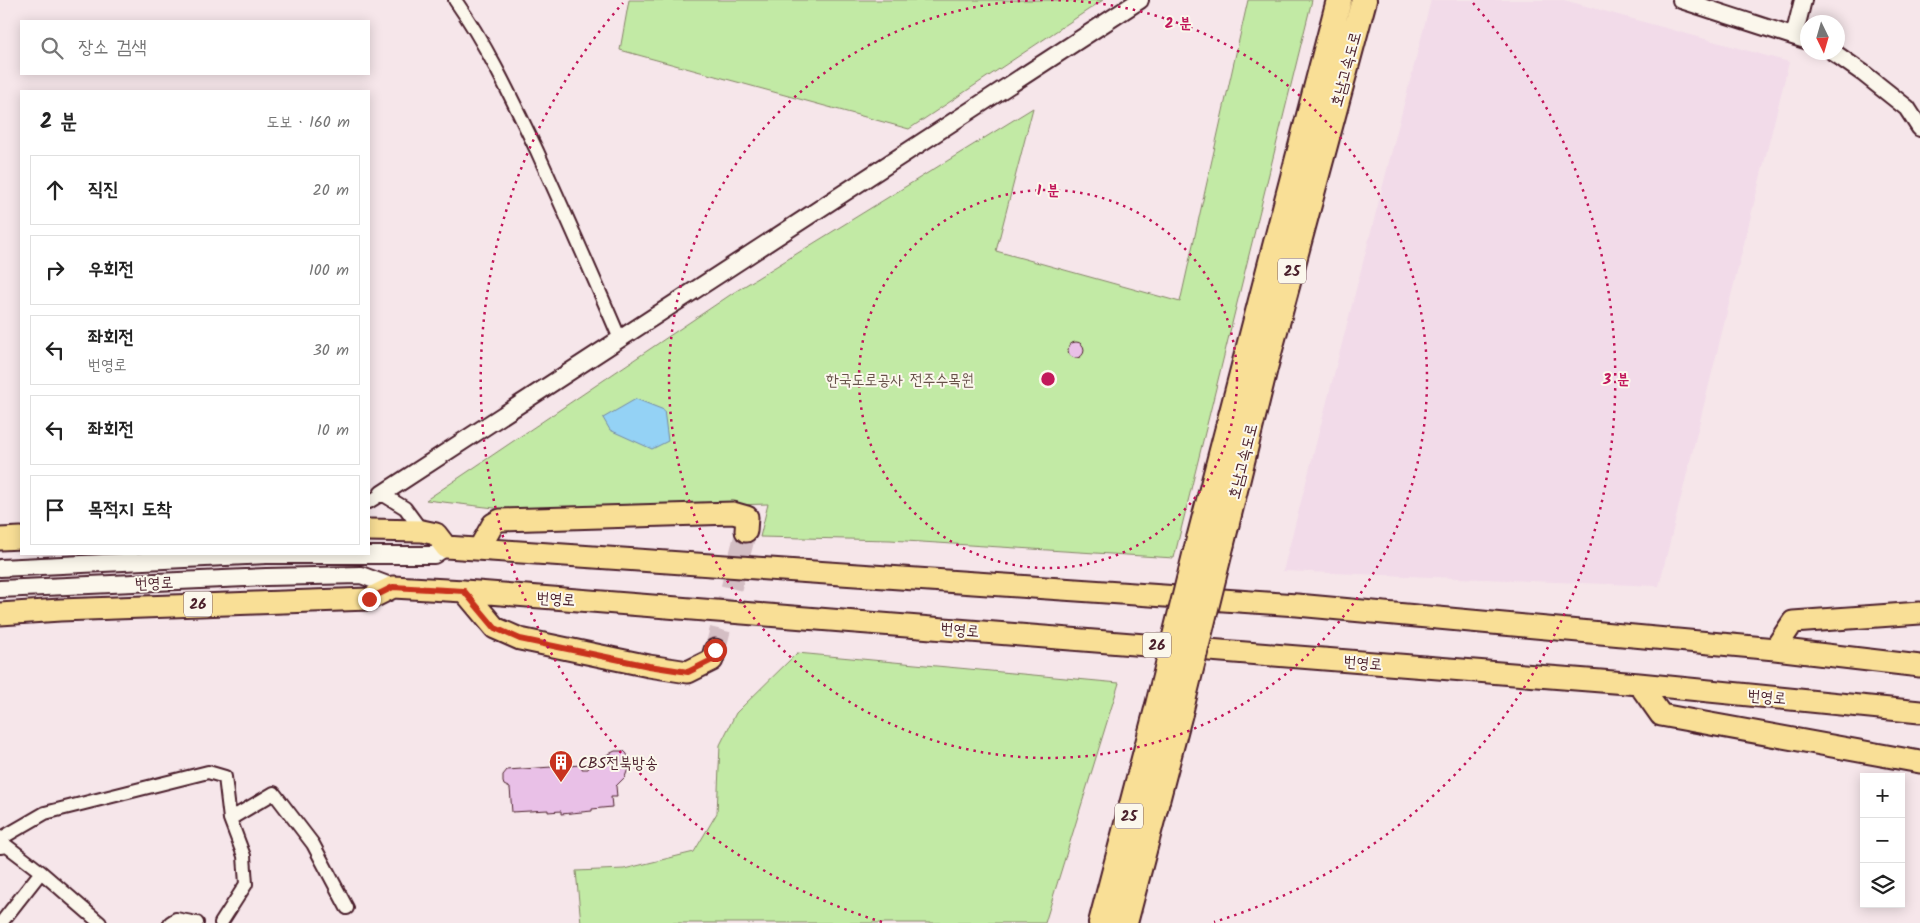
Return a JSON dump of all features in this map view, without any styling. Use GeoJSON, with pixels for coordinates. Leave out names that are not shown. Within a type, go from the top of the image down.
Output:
{"type":"FeatureCollection","features":[{"type":"Feature","properties":{"kind":"highway","name":"호남고속도로"},"geometry":{"type":"LineString","coordinates":[[1125,923],[1180,713],[1211,541],[1339,0]]}},
{"type":"Feature","properties":{"kind":"highway","name":"호남고속도로"},"geometry":{"type":"LineString","coordinates":[[1101,923],[1157,708],[1266,368],[1364,0]]}},
{"type":"Feature","properties":{"kind":"main road"},"geometry":{"type":"LineString","coordinates":[[479,549],[493,524],[500,520],[733,513],[747,517],[746,531]]}},
{"type":"Feature","properties":{"kind":"main road"},"geometry":{"type":"LineString","coordinates":[[370,530],[422,531],[436,534],[446,547]]}},
{"type":"Feature","properties":{"kind":"main road"},"geometry":{"type":"LineString","coordinates":[[0,539],[20,538]]}},
{"type":"Feature","properties":{"kind":"main road","name":"번영로"},"geometry":{"type":"LineString","coordinates":[[446,547],[1272,603],[1775,649],[1920,666]]}},
{"type":"Feature","properties":{"kind":"main road","name":"번영로"},"geometry":{"type":"LineString","coordinates":[[393,587],[464,591],[1639,684],[1920,712]]}},
{"type":"Feature","properties":{"kind":"main road","name":"26"},"geometry":{"type":"LineString","coordinates":[[0,614],[60,610],[369,599],[393,587]]}},
{"type":"Feature","properties":{"kind":"main road"},"geometry":{"type":"LineString","coordinates":[[464,591],[495,628],[520,639],[649,666],[688,672],[712,660],[715,650]]}},
{"type":"Feature","properties":{"kind":"main road"},"geometry":{"type":"LineString","coordinates":[[1775,649],[1793,622],[1920,614]]}},
{"type":"Feature","properties":{"kind":"main road"},"geometry":{"type":"LineString","coordinates":[[1639,684],[1661,715],[1920,762]]}},
{"type":"Feature","properties":{"kind":"street"},"geometry":{"type":"LineString","coordinates":[[455,0],[475,28],[510,93],[566,214],[620,339]]}},
{"type":"Feature","properties":{"kind":"street"},"geometry":{"type":"LineString","coordinates":[[375,498],[1140,0]]}},
{"type":"Feature","properties":{"kind":"street"},"geometry":{"type":"LineString","coordinates":[[1681,0],[1800,38]]}},
{"type":"Feature","properties":{"kind":"street"},"geometry":{"type":"LineString","coordinates":[[1802,15],[1803,0]]}},
{"type":"Feature","properties":{"kind":"street"},"geometry":{"type":"LineString","coordinates":[[1844,60],[1907,108],[1920,128]]}},
{"type":"Feature","properties":{"kind":"street"},"geometry":{"type":"LineString","coordinates":[[375,498],[405,508],[422,531]]}},
{"type":"Feature","properties":{"kind":"street","name":"번영로"},"geometry":{"type":"LineString","coordinates":[[0,568],[266,555],[434,555],[446,547]]}},
{"type":"Feature","properties":{"kind":"street","name":"번영로"},"geometry":{"type":"LineString","coordinates":[[0,589],[266,577],[361,575],[393,587]]}},
{"type":"Feature","properties":{"kind":"street"},"geometry":{"type":"LineString","coordinates":[[0,839],[46,813],[208,772],[225,777],[230,819],[244,856],[246,884],[221,923]]}},
{"type":"Feature","properties":{"kind":"street"},"geometry":{"type":"LineString","coordinates":[[230,819],[274,793],[314,844],[347,908]]}},
{"type":"Feature","properties":{"kind":"street"},"geometry":{"type":"LineString","coordinates":[[0,847],[7,846],[41,872],[100,923]]}},
{"type":"Feature","properties":{"kind":"street"},"geometry":{"type":"LineString","coordinates":[[1,923],[41,872]]}},
{"type":"Feature","properties":{"kind":"street"},"geometry":{"type":"LineString","coordinates":[[170,923],[176,919],[197,923]]}},
{"type":"Feature","properties":{"kind":"shaded area"},"geometry":{"type":"Polygon","coordinates":[[[1431,0],[1564,0],[1789,62],[1659,586],[1283,571],[1431,0]]]}},
{"type":"Feature","properties":{"kind":"green space"},"geometry":{"type":"Polygon","coordinates":[[[629,0],[1103,0],[909,129],[620,50],[629,0]]]}},
{"type":"Feature","properties":{"kind":"green space","name":"한국도로공사 전주수목원"},"geometry":{"type":"Polygon","coordinates":[[[1248,0],[1312,0],[1174,558],[890,540],[760,537],[768,504],[520,511],[426,500],[733,293],[1033,108],[996,251],[1180,302],[1248,0]]]}},
{"type":"Feature","properties":{"kind":"green space"},"geometry":{"type":"Polygon","coordinates":[[[797,653],[1119,683],[1045,923],[581,923],[576,871],[624,869],[694,852],[717,813],[720,745],[736,713],[797,653]]]}},
{"type":"Feature","properties":{"kind":"water"},"geometry":{"type":"Polygon","coordinates":[[[636,399],[664,410],[668,441],[652,449],[610,430],[603,418],[636,399]]]}},
{"type":"Feature","properties":{"kind":"building"},"geometry":{"type":"Polygon","coordinates":[[[1076,342],[1084,350],[1076,358],[1068,350],[1076,342]]]}},
{"type":"Feature","properties":{"kind":"building","name":"CBS전북방송"},"geometry":{"type":"Polygon","coordinates":[[[615,751],[624,751],[627,754],[629,766],[625,777],[616,786],[617,797],[611,797],[612,807],[561,814],[561,811],[548,812],[548,810],[512,812],[510,788],[504,785],[503,782],[503,775],[507,770],[582,765],[582,769],[588,769],[592,762],[615,751]]]}},
{"type":"Feature","properties":{"kind":"tunnel"},"geometry":{"type":"LineString","coordinates":[[715,650],[746,531]]}},
{"type":"Feature","properties":{"kind":"place","name":"CBS전북방송"},"geometry":{"type":"Point","coordinates":[561,783]}},
{"type":"Feature","properties":{"kind":"route"},"geometry":{"type":"LineString","coordinates":[[369,599],[393,587],[464,591],[495,628],[520,639],[649,666],[688,672],[712,660],[715,650]]}}]}
